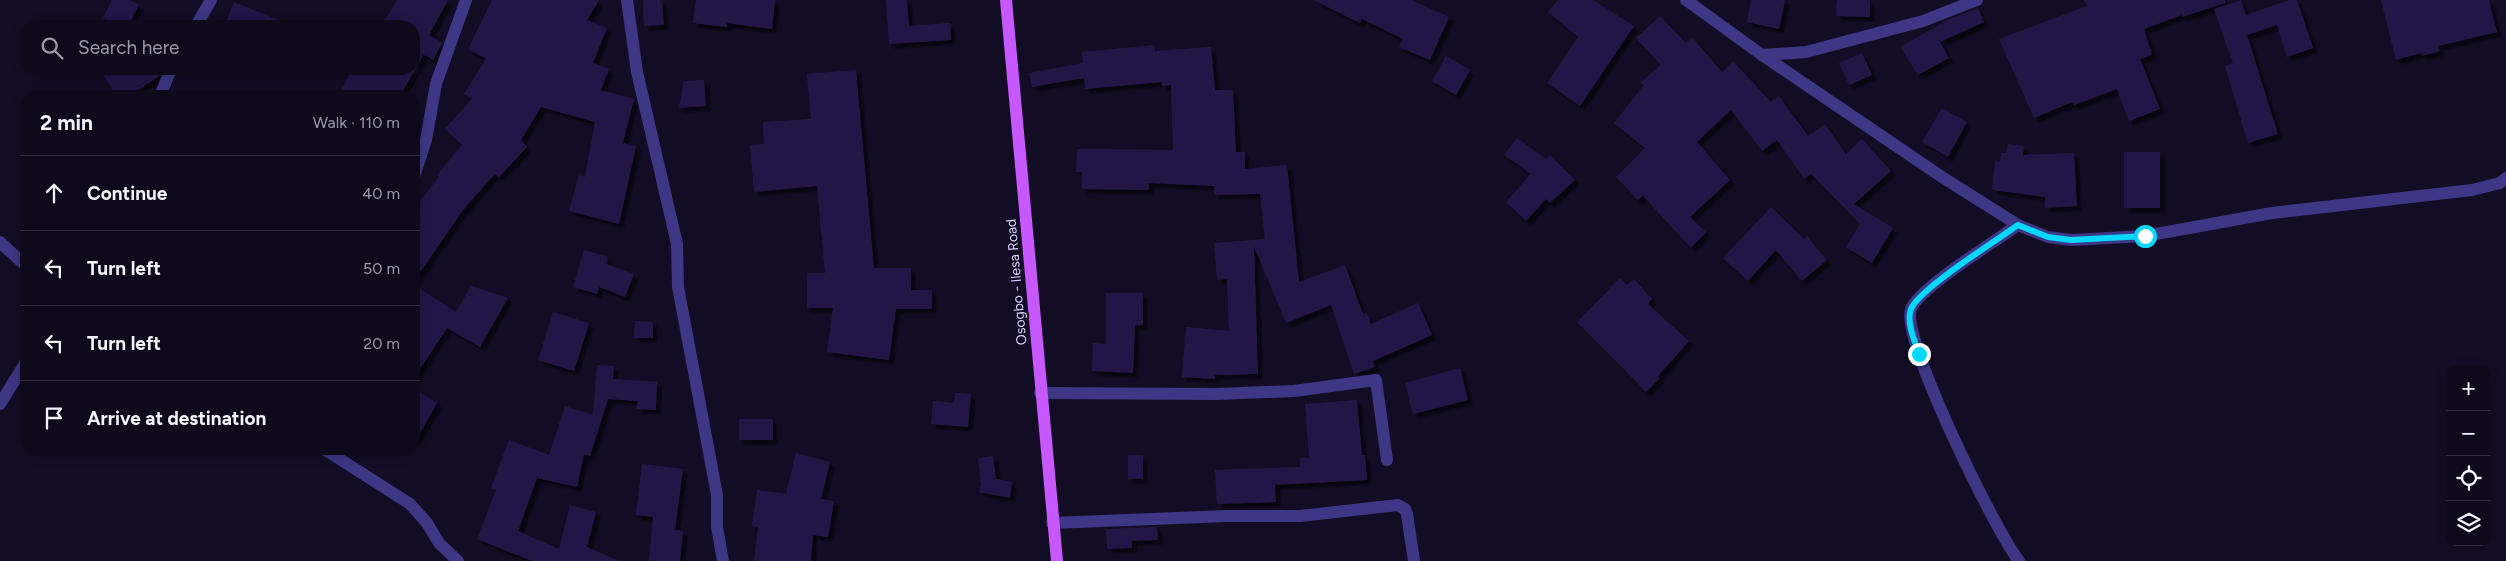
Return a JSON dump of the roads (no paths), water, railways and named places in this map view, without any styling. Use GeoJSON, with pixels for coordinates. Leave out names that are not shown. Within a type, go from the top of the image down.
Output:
{"type":"FeatureCollection","features":[{"type":"Feature","properties":{"kind":"main road","name":"Osogbo - Ilesa Road"},"geometry":{"type":"LineString","coordinates":[[1006,0],[1040,393],[1057,561]]}},
{"type":"Feature","properties":{"kind":"street"},"geometry":{"type":"LineString","coordinates":[[199,20],[211,0]]}},
{"type":"Feature","properties":{"kind":"street"},"geometry":{"type":"LineString","coordinates":[[420,158],[426,140],[436,84],[466,0]]}},
{"type":"Feature","properties":{"kind":"street"},"geometry":{"type":"LineString","coordinates":[[627,0],[637,72],[677,244],[678,287],[715,486],[717,527],[723,561]]}},
{"type":"Feature","properties":{"kind":"street"},"geometry":{"type":"LineString","coordinates":[[1686,0],[1762,55],[2018,225],[2048,237],[2071,240],[2145,236],[2272,213],[2472,190],[2500,183],[2506,178]]}},
{"type":"Feature","properties":{"kind":"street"},"geometry":{"type":"LineString","coordinates":[[1762,55],[1806,52],[1923,20],[1977,0]]}},
{"type":"Feature","properties":{"kind":"street"},"geometry":{"type":"LineString","coordinates":[[162,90],[169,75]]}},
{"type":"Feature","properties":{"kind":"street"},"geometry":{"type":"LineString","coordinates":[[2018,225],[1926,291],[1911,309],[1911,330],[1953,435],[1986,503],[2019,561]]}},
{"type":"Feature","properties":{"kind":"street"},"geometry":{"type":"LineString","coordinates":[[0,242],[20,260]]}},
{"type":"Feature","properties":{"kind":"street"},"geometry":{"type":"LineString","coordinates":[[0,404],[20,372]]}},
{"type":"Feature","properties":{"kind":"street"},"geometry":{"type":"LineString","coordinates":[[1040,393],[1218,394],[1294,391],[1376,380],[1387,460]]}},
{"type":"Feature","properties":{"kind":"street"},"geometry":{"type":"LineString","coordinates":[[333,455],[410,504],[427,523],[439,543],[458,561]]}},
{"type":"Feature","properties":{"kind":"street"},"geometry":{"type":"LineString","coordinates":[[1052,523],[1227,516],[1300,516],[1398,505],[1405,509],[1407,514],[1414,561]]}}]}
